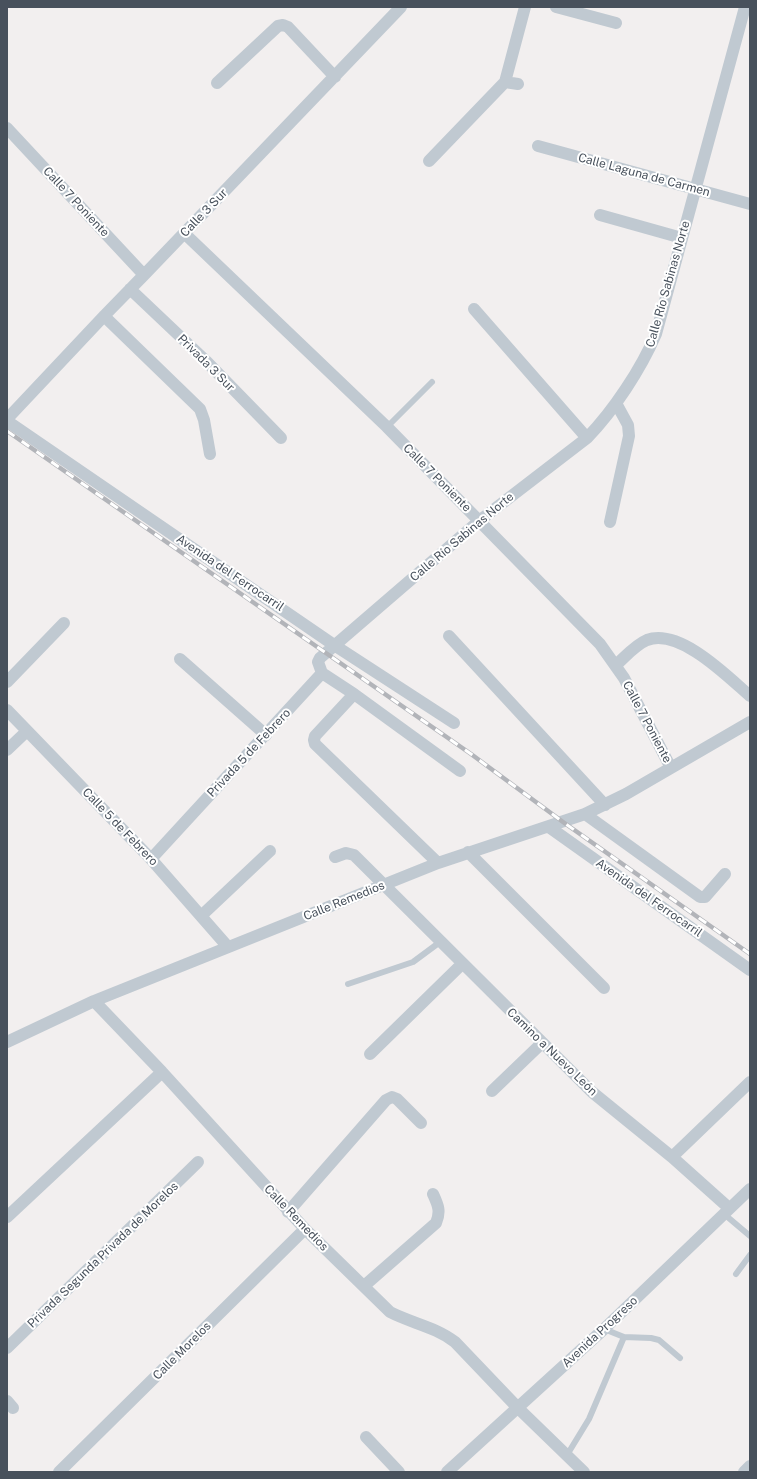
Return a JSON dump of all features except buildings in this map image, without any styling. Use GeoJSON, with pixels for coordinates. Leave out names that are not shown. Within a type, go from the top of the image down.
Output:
{"type":"FeatureCollection","features":[{"type":"Feature","properties":{"kind":"street","name":"Calle 3 Sur"},"geometry":{"type":"LineString","coordinates":[[7,420],[104,316],[402,7]]}},
{"type":"Feature","properties":{"kind":"street"},"geometry":{"type":"LineString","coordinates":[[429,161],[505,82],[525,7]]}},
{"type":"Feature","properties":{"kind":"street"},"geometry":{"type":"LineString","coordinates":[[556,7],[616,23]]}},
{"type":"Feature","properties":{"kind":"street","name":"Calle Río Sabinas Norte"},"geometry":{"type":"LineString","coordinates":[[334,645],[479,521],[587,438],[616,403],[648,352],[656,334],[745,7]]}},
{"type":"Feature","properties":{"kind":"street"},"geometry":{"type":"LineString","coordinates":[[217,83],[278,26],[282,25],[288,27],[335,77]]}},
{"type":"Feature","properties":{"kind":"street"},"geometry":{"type":"LineString","coordinates":[[505,82],[518,84]]}},
{"type":"Feature","properties":{"kind":"street","name":"Calle 7 Poniente"},"geometry":{"type":"LineString","coordinates":[[7,128],[144,275]]}},
{"type":"Feature","properties":{"kind":"street","name":"Calle Laguna de Carmen"},"geometry":{"type":"LineString","coordinates":[[538,146],[750,204]]}},
{"type":"Feature","properties":{"kind":"street"},"geometry":{"type":"LineString","coordinates":[[600,215],[682,238]]}},
{"type":"Feature","properties":{"kind":"street","name":"Calle 7 Poniente"},"geometry":{"type":"LineString","coordinates":[[184,233],[387,427],[600,644],[624,678],[671,768]]}},
{"type":"Feature","properties":{"kind":"street","name":"Privada 3 Sur"},"geometry":{"type":"LineString","coordinates":[[130,289],[206,361],[281,438]]}},
{"type":"Feature","properties":{"kind":"street"},"geometry":{"type":"LineString","coordinates":[[474,309],[587,438]]}},
{"type":"Feature","properties":{"kind":"street"},"geometry":{"type":"LineString","coordinates":[[104,316],[200,408],[204,420],[210,454]]}},
{"type":"Feature","properties":{"kind":"street"},"geometry":{"type":"LineString","coordinates":[[610,522],[629,436],[628,425],[616,403]]}},
{"type":"Feature","properties":{"kind":"street","name":"Avenida del Ferrocarril"},"geometry":{"type":"LineString","coordinates":[[7,420],[334,645],[454,723]]}},
{"type":"Feature","properties":{"kind":"street"},"geometry":{"type":"LineString","coordinates":[[7,682],[64,623]]}},
{"type":"Feature","properties":{"kind":"street"},"geometry":{"type":"LineString","coordinates":[[448,636],[605,805]]}},
{"type":"Feature","properties":{"kind":"street"},"geometry":{"type":"LineString","coordinates":[[616,665],[640,644],[647,640],[658,638],[680,643],[703,655],[750,696]]}},
{"type":"Feature","properties":{"kind":"street"},"geometry":{"type":"LineString","coordinates":[[334,645],[320,658],[319,666],[322,673],[354,694],[460,771]]}},
{"type":"Feature","properties":{"kind":"street"},"geometry":{"type":"LineString","coordinates":[[180,660],[266,735]]}},
{"type":"Feature","properties":{"kind":"street","name":"Privada 5 de Febrero"},"geometry":{"type":"LineString","coordinates":[[151,859],[322,673]]}},
{"type":"Feature","properties":{"kind":"street"},"geometry":{"type":"LineString","coordinates":[[354,694],[315,736],[315,744],[438,863]]}},
{"type":"Feature","properties":{"kind":"street","name":"Calle 5 de Febrero"},"geometry":{"type":"LineString","coordinates":[[7,710],[151,859],[228,947]]}},
{"type":"Feature","properties":{"kind":"street","name":"Calle Remedios"},"geometry":{"type":"LineString","coordinates":[[7,1042],[94,1000],[384,886],[438,863],[585,814],[605,805],[750,722]]}},
{"type":"Feature","properties":{"kind":"street"},"geometry":{"type":"LineString","coordinates":[[7,750],[27,731]]}},
{"type":"Feature","properties":{"kind":"street"},"geometry":{"type":"LineString","coordinates":[[585,814],[700,897],[705,897],[725,874]]}},
{"type":"Feature","properties":{"kind":"street","name":"Avenida del Ferrocarril"},"geometry":{"type":"LineString","coordinates":[[549,827],[750,970]]}},
{"type":"Feature","properties":{"kind":"street"},"geometry":{"type":"LineString","coordinates":[[201,916],[270,851]]}},
{"type":"Feature","properties":{"kind":"street"},"geometry":{"type":"LineString","coordinates":[[468,852],[604,988]]}},
{"type":"Feature","properties":{"kind":"street","name":"Camino a Nuevo León"},"geometry":{"type":"LineString","coordinates":[[335,858],[346,853],[354,855],[592,1092],[672,1157],[726,1211]]}},
{"type":"Feature","properties":{"kind":"street"},"geometry":{"type":"LineString","coordinates":[[370,1054],[462,964]]}},
{"type":"Feature","properties":{"kind":"street","name":"Calle Remedios"},"geometry":{"type":"LineString","coordinates":[[94,1000],[162,1072],[288,1212],[390,1312],[446,1335],[455,1342],[518,1408],[584,1472]]}},
{"type":"Feature","properties":{"kind":"street"},"geometry":{"type":"LineString","coordinates":[[492,1091],[542,1043]]}},
{"type":"Feature","properties":{"kind":"street"},"geometry":{"type":"LineString","coordinates":[[7,1217],[162,1072]]}},
{"type":"Feature","properties":{"kind":"street"},"geometry":{"type":"LineString","coordinates":[[672,1157],[750,1082]]}},
{"type":"Feature","properties":{"kind":"street"},"geometry":{"type":"LineString","coordinates":[[288,1212],[386,1100],[392,1098],[397,1099],[421,1123]]}},
{"type":"Feature","properties":{"kind":"street","name":"Privada Segunda Privada de Morelos"},"geometry":{"type":"LineString","coordinates":[[7,1348],[198,1162]]}},
{"type":"Feature","properties":{"kind":"street","name":"Avenida Progreso"},"geometry":{"type":"LineString","coordinates":[[447,1472],[604,1329],[750,1189]]}},
{"type":"Feature","properties":{"kind":"street"},"geometry":{"type":"LineString","coordinates":[[364,1286],[436,1223],[439,1217],[440,1209],[433,1194]]}},
{"type":"Feature","properties":{"kind":"street","name":"Calle Morelos"},"geometry":{"type":"LineString","coordinates":[[59,1472],[305,1229]]}},
{"type":"Feature","properties":{"kind":"street"},"geometry":{"type":"LineString","coordinates":[[366,1437],[399,1472]]}},
{"type":"Feature","properties":{"kind":"lane"},"geometry":{"type":"LineString","coordinates":[[387,427],[432,382]]}},
{"type":"Feature","properties":{"kind":"lane"},"geometry":{"type":"LineString","coordinates":[[348,984],[413,962],[440,942]]}},
{"type":"Feature","properties":{"kind":"lane"},"geometry":{"type":"LineString","coordinates":[[726,1211],[750,1236]]}},
{"type":"Feature","properties":{"kind":"lane"},"geometry":{"type":"LineString","coordinates":[[736,1274],[750,1255]]}},
{"type":"Feature","properties":{"kind":"lane"},"geometry":{"type":"LineString","coordinates":[[604,1329],[624,1337],[651,1338],[659,1340],[680,1358]]}},
{"type":"Feature","properties":{"kind":"lane"},"geometry":{"type":"LineString","coordinates":[[567,1456],[589,1419],[624,1337]]}},
{"type":"Feature","properties":{"kind":"railway"},"geometry":{"type":"LineString","coordinates":[[7,431],[471,754],[563,822],[750,954]]}}]}
